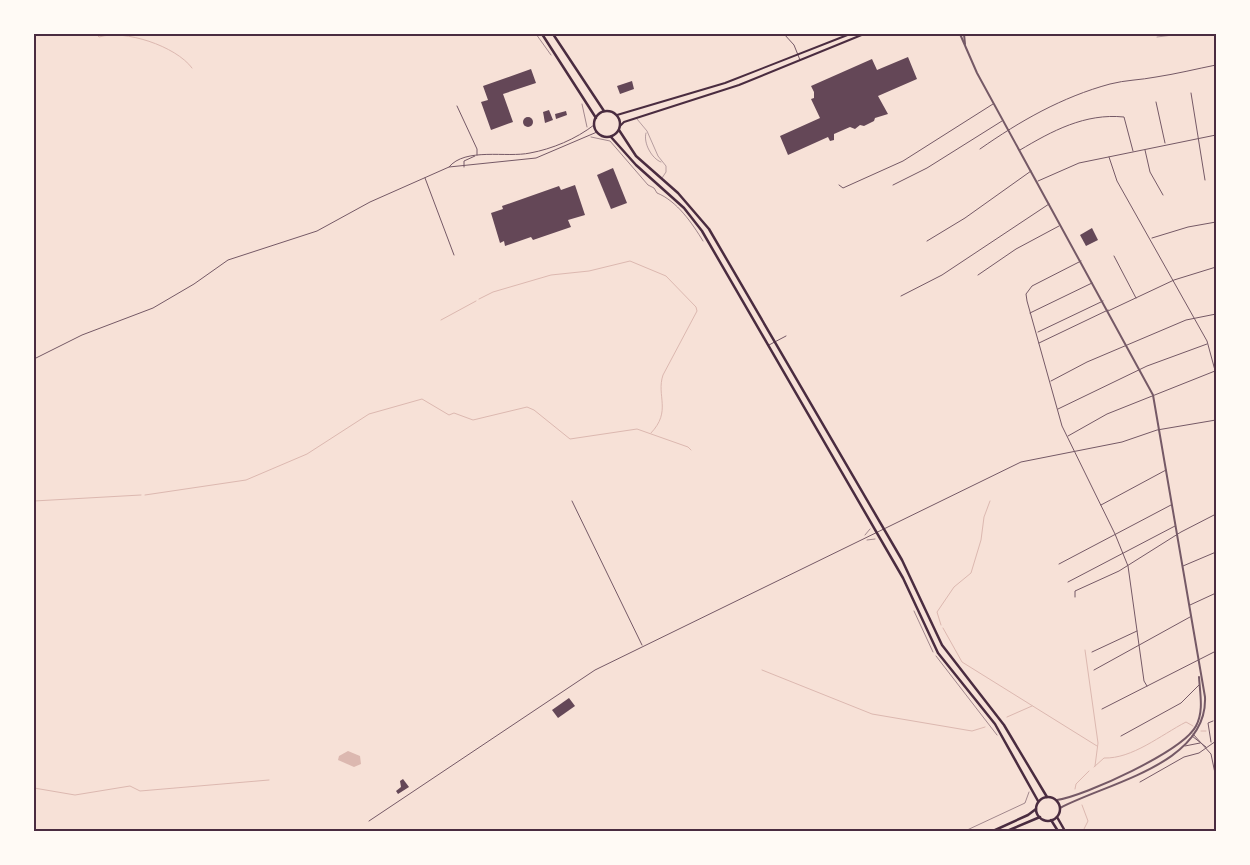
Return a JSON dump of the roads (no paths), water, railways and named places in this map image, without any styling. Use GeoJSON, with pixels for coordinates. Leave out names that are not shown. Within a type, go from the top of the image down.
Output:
{"type":"FeatureCollection","features":[{"type":"Feature","properties":{"kind":"main road"},"geometry":{"type":"LineString","coordinates":[[542,34],[596,118]]}},
{"type":"Feature","properties":{"kind":"main road"},"geometry":{"type":"LineString","coordinates":[[553,34],[604,111],[617,115],[725,83],[850,34]]}},
{"type":"Feature","properties":{"kind":"main road"},"geometry":{"type":"LineString","coordinates":[[620,126],[739,85],[864,34]]}},
{"type":"Feature","properties":{"kind":"main road"},"geometry":{"type":"LineString","coordinates":[[604,111],[596,118],[594,125],[597,132],[610,137],[636,165],[684,208],[698,226],[910,590],[926,631],[938,653],[995,724],[1038,801],[1036,809],[1040,818]]}},
{"type":"Feature","properties":{"kind":"main road"},"geometry":{"type":"LineString","coordinates":[[610,137],[619,130],[620,126],[617,115]]}},
{"type":"Feature","properties":{"kind":"main road"},"geometry":{"type":"LineString","coordinates":[[619,130],[636,156],[661,178],[705,223],[915,585],[942,645],[1004,726],[1047,797]]}},
{"type":"Feature","properties":{"kind":"main road"},"geometry":{"type":"LineString","coordinates":[[1007,831],[1040,818],[1051,820],[1057,817],[1060,808],[1057,800],[1047,797],[1038,801]]}},
{"type":"Feature","properties":{"kind":"main road"},"geometry":{"type":"LineString","coordinates":[[994,831],[1028,815],[1036,809]]}},
{"type":"Feature","properties":{"kind":"main road"},"geometry":{"type":"LineString","coordinates":[[1057,817],[1065,831]]}},
{"type":"Feature","properties":{"kind":"main road"},"geometry":{"type":"LineString","coordinates":[[1051,820],[1058,831]]}},
{"type":"Feature","properties":{"kind":"street"},"geometry":{"type":"LineString","coordinates":[[784,34],[794,45],[800,60]]}},
{"type":"Feature","properties":{"kind":"street"},"geometry":{"type":"LineString","coordinates":[[960,34],[994,104],[1153,395],[1205,705],[1204,716],[1196,734],[1185,746],[1138,774],[1060,808]]}},
{"type":"Feature","properties":{"kind":"street"},"geometry":{"type":"LineString","coordinates":[[964,34],[965,46]]}},
{"type":"Feature","properties":{"kind":"street"},"geometry":{"type":"LineString","coordinates":[[980,150],[1008,129],[1066,100],[1097,88],[1120,82],[1157,77],[1216,65]]}},
{"type":"Feature","properties":{"kind":"street"},"geometry":{"type":"LineString","coordinates":[[1191,93],[1205,180]]}},
{"type":"Feature","properties":{"kind":"street"},"geometry":{"type":"LineString","coordinates":[[1156,102],[1166,145]]}},
{"type":"Feature","properties":{"kind":"street"},"geometry":{"type":"LineString","coordinates":[[839,185],[843,188],[903,161],[994,104]]}},
{"type":"Feature","properties":{"kind":"street"},"geometry":{"type":"LineString","coordinates":[[457,106],[477,149],[477,156]]}},
{"type":"Feature","properties":{"kind":"street"},"geometry":{"type":"LineString","coordinates":[[1020,150],[1058,129],[1085,119],[1116,116],[1124,117],[1126,121],[1133,152]]}},
{"type":"Feature","properties":{"kind":"street"},"geometry":{"type":"LineString","coordinates":[[893,186],[927,168],[1003,120]]}},
{"type":"Feature","properties":{"kind":"street"},"geometry":{"type":"LineString","coordinates":[[34,359],[82,335],[154,308],[206,276],[225,261],[264,246],[317,232],[370,202],[449,167],[458,158],[513,155],[539,151],[564,142],[594,125]]}},
{"type":"Feature","properties":{"kind":"street"},"geometry":{"type":"LineString","coordinates":[[449,167],[464,167],[536,158],[597,132]]}},
{"type":"Feature","properties":{"kind":"street"},"geometry":{"type":"LineString","coordinates":[[1037,181],[1078,163],[1216,135]]}},
{"type":"Feature","properties":{"kind":"street"},"geometry":{"type":"LineString","coordinates":[[1145,150],[1150,172],[1164,195]]}},
{"type":"Feature","properties":{"kind":"street"},"geometry":{"type":"LineString","coordinates":[[464,167],[464,161],[477,156]]}},
{"type":"Feature","properties":{"kind":"street"},"geometry":{"type":"LineString","coordinates":[[1067,437],[1107,414],[1216,372],[1208,344],[1174,280],[1117,181],[1110,157]]}},
{"type":"Feature","properties":{"kind":"street"},"geometry":{"type":"LineString","coordinates":[[927,241],[965,218],[1031,171]]}},
{"type":"Feature","properties":{"kind":"street"},"geometry":{"type":"LineString","coordinates":[[425,177],[454,255]]}},
{"type":"Feature","properties":{"kind":"street"},"geometry":{"type":"LineString","coordinates":[[901,296],[942,275],[1050,204]]}},
{"type":"Feature","properties":{"kind":"street"},"geometry":{"type":"LineString","coordinates":[[1150,239],[1188,227],[1216,222]]}},
{"type":"Feature","properties":{"kind":"street"},"geometry":{"type":"LineString","coordinates":[[978,275],[1016,248],[1061,225]]}},
{"type":"Feature","properties":{"kind":"street"},"geometry":{"type":"LineString","coordinates":[[1114,256],[1136,298]]}},
{"type":"Feature","properties":{"kind":"street"},"geometry":{"type":"LineString","coordinates":[[1081,261],[1028,290],[1027,302],[1067,437],[1101,505],[1128,566],[1146,686]]}},
{"type":"Feature","properties":{"kind":"street"},"geometry":{"type":"LineString","coordinates":[[1039,343],[1174,280],[1216,267]]}},
{"type":"Feature","properties":{"kind":"street"},"geometry":{"type":"LineString","coordinates":[[1030,313],[1093,283]]}},
{"type":"Feature","properties":{"kind":"street"},"geometry":{"type":"LineString","coordinates":[[1036,332],[1103,301]]}},
{"type":"Feature","properties":{"kind":"street"},"geometry":{"type":"LineString","coordinates":[[1050,382],[1127,345],[1186,320],[1216,314]]}},
{"type":"Feature","properties":{"kind":"street"},"geometry":{"type":"LineString","coordinates":[[769,345],[786,336]]}},
{"type":"Feature","properties":{"kind":"street"},"geometry":{"type":"LineString","coordinates":[[1058,409],[1140,370],[1208,344]]}},
{"type":"Feature","properties":{"kind":"street"},"geometry":{"type":"LineString","coordinates":[[369,820],[595,670],[1021,462],[1122,442],[1160,430],[1216,420]]}},
{"type":"Feature","properties":{"kind":"street"},"geometry":{"type":"LineString","coordinates":[[1101,505],[1166,470]]}},
{"type":"Feature","properties":{"kind":"street"},"geometry":{"type":"LineString","coordinates":[[572,501],[643,646]]}},
{"type":"Feature","properties":{"kind":"street"},"geometry":{"type":"LineString","coordinates":[[1059,564],[1172,504]]}},
{"type":"Feature","properties":{"kind":"street"},"geometry":{"type":"LineString","coordinates":[[1075,598],[1075,591],[1128,566],[1177,535],[1216,514]]}},
{"type":"Feature","properties":{"kind":"street"},"geometry":{"type":"LineString","coordinates":[[1068,582],[1123,555],[1175,526]]}},
{"type":"Feature","properties":{"kind":"street"},"geometry":{"type":"LineString","coordinates":[[1182,566],[1216,552]]}},
{"type":"Feature","properties":{"kind":"street"},"geometry":{"type":"LineString","coordinates":[[1188,606],[1216,593]]}},
{"type":"Feature","properties":{"kind":"street"},"geometry":{"type":"LineString","coordinates":[[1094,670],[1190,617]]}},
{"type":"Feature","properties":{"kind":"street"},"geometry":{"type":"LineString","coordinates":[[1092,652],[1137,631]]}},
{"type":"Feature","properties":{"kind":"street"},"geometry":{"type":"LineString","coordinates":[[1102,709],[1216,651]]}},
{"type":"Feature","properties":{"kind":"street"},"geometry":{"type":"LineString","coordinates":[[1057,800],[1146,764],[1180,745],[1191,734],[1200,714],[1199,673]]}},
{"type":"Feature","properties":{"kind":"street"},"geometry":{"type":"LineString","coordinates":[[1120,736],[1181,703],[1200,685]]}},
{"type":"Feature","properties":{"kind":"street"},"geometry":{"type":"LineString","coordinates":[[1211,743],[1208,723],[1213,721]]}},
{"type":"Feature","properties":{"kind":"street"},"geometry":{"type":"LineString","coordinates":[[1191,734],[1196,734]]}},
{"type":"Feature","properties":{"kind":"street"},"geometry":{"type":"LineString","coordinates":[[1191,734],[1193,738],[1207,748]]}},
{"type":"Feature","properties":{"kind":"street"},"geometry":{"type":"LineString","coordinates":[[1196,734],[1213,759],[1216,778]]}},
{"type":"Feature","properties":{"kind":"street"},"geometry":{"type":"LineString","coordinates":[[1140,782],[1175,761],[1199,753],[1216,741]]}},
{"type":"Feature","properties":{"kind":"street"},"geometry":{"type":"LineString","coordinates":[[1185,746],[1200,743]]}},
{"type":"Feature","properties":{"kind":"lane"},"geometry":{"type":"LineString","coordinates":[[1157,37],[1181,34]]}},
{"type":"Feature","properties":{"kind":"lane"},"geometry":{"type":"LineString","coordinates":[[636,119],[647,131],[667,170],[661,178]]}},
{"type":"Feature","properties":{"kind":"lane"},"geometry":{"type":"LineString","coordinates":[[647,131],[645,138],[652,156],[655,160],[664,163]]}},
{"type":"Feature","properties":{"kind":"waterway"},"geometry":{"type":"LineString","coordinates":[[71,34],[78,34]]}},
{"type":"Feature","properties":{"kind":"waterway"},"geometry":{"type":"LineString","coordinates":[[96,34],[99,37],[122,35],[149,41],[174,53],[192,68]]}},
{"type":"Feature","properties":{"kind":"waterway"},"geometry":{"type":"LineString","coordinates":[[479,299],[493,292],[551,275],[589,271],[630,261],[666,276],[696,307],[697,311],[663,375],[661,383],[661,418],[651,433]]}},
{"type":"Feature","properties":{"kind":"waterway"},"geometry":{"type":"LineString","coordinates":[[441,320],[476,301]]}},
{"type":"Feature","properties":{"kind":"waterway"},"geometry":{"type":"LineString","coordinates":[[145,495],[246,480],[307,454],[369,414],[422,399],[449,415],[454,413],[473,420],[527,407],[534,410],[570,439],[637,429],[688,447],[691,450]]}},
{"type":"Feature","properties":{"kind":"waterway"},"geometry":{"type":"LineString","coordinates":[[34,501],[141,495]]}},
{"type":"Feature","properties":{"kind":"waterway"},"geometry":{"type":"LineString","coordinates":[[941,625],[937,612],[954,587],[971,573],[981,540],[984,517],[990,501]]}},
{"type":"Feature","properties":{"kind":"waterway"},"geometry":{"type":"LineString","coordinates":[[943,628],[962,662],[1097,746]]}},
{"type":"Feature","properties":{"kind":"waterway"},"geometry":{"type":"LineString","coordinates":[[1085,650],[1098,743],[1095,766]]}},
{"type":"Feature","properties":{"kind":"waterway"},"geometry":{"type":"LineString","coordinates":[[762,670],[872,714],[972,731],[985,727]]}},
{"type":"Feature","properties":{"kind":"waterway"},"geometry":{"type":"LineString","coordinates":[[1007,717],[1032,706]]}},
{"type":"Feature","properties":{"kind":"waterway"},"geometry":{"type":"LineString","coordinates":[[1094,767],[1104,758],[1125,755],[1186,722],[1193,726]]}},
{"type":"Feature","properties":{"kind":"waterway"},"geometry":{"type":"LineString","coordinates":[[1201,731],[1206,731]]}},
{"type":"Feature","properties":{"kind":"waterway"},"geometry":{"type":"LineString","coordinates":[[1075,789],[1076,784],[1089,771]]}},
{"type":"Feature","properties":{"kind":"waterway"},"geometry":{"type":"LineString","coordinates":[[34,788],[75,795],[130,786],[140,791],[269,780]]}},
{"type":"Feature","properties":{"kind":"waterway"},"geometry":{"type":"LineString","coordinates":[[1082,805],[1088,821],[1083,831]]}}]}
